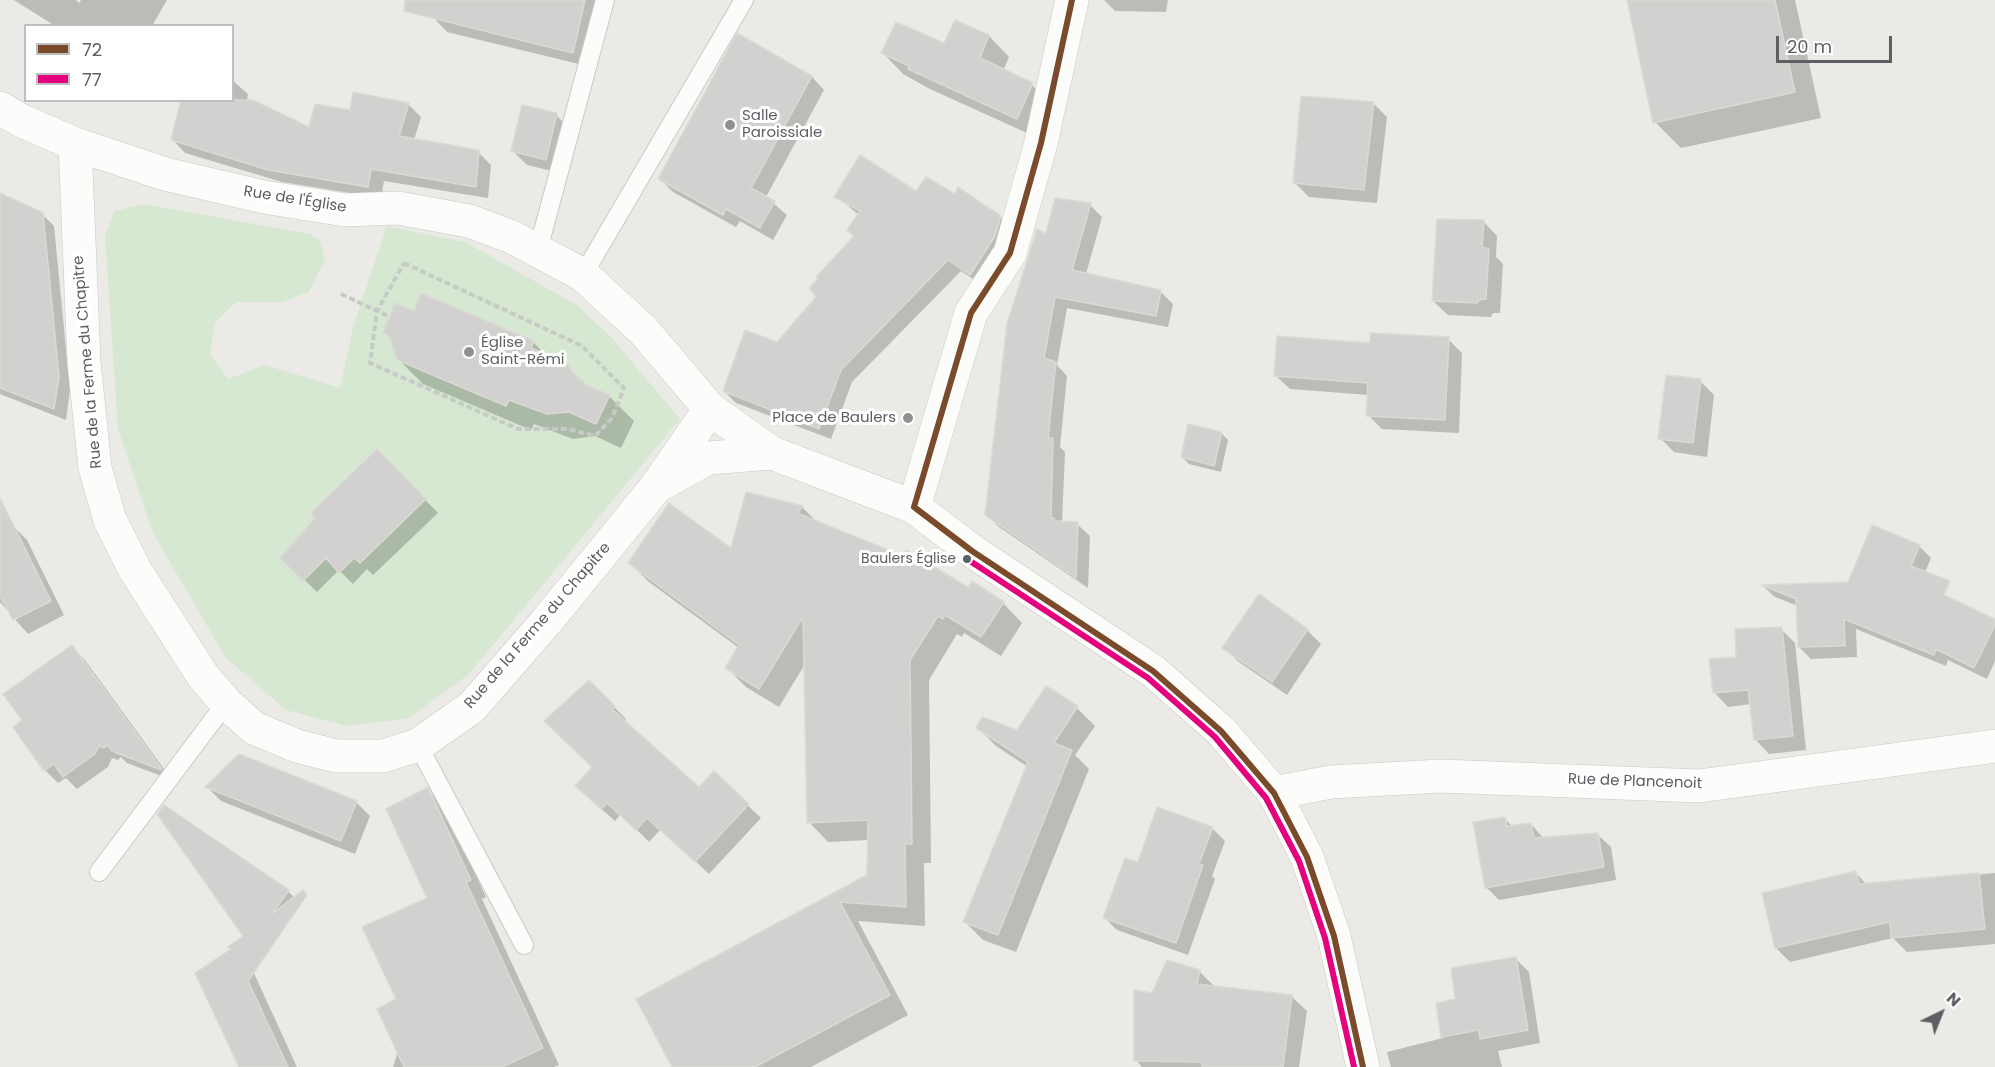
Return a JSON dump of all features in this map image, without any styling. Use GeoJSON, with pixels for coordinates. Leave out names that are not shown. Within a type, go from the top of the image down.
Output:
{"type":"FeatureCollection","features":[{"type":"Feature","properties":{"kind":"street"},"geometry":{"type":"LineString","coordinates":[[1072,0],[1041,143],[1010,252],[971,313],[914,507],[972,551],[1153,672],[1221,731],[1274,793],[1306,857],[1334,936],[1363,1067]]}},
{"type":"Feature","properties":{"kind":"street","name":"Rue de l'Église"},"geometry":{"type":"LineString","coordinates":[[0,108],[22,121],[75,144],[165,174],[264,197],[345,210],[398,208],[469,221],[538,250],[583,275],[643,330],[710,409],[772,453],[914,507]]}},
{"type":"Feature","properties":{"kind":"street","name":"Rue de la Ferme du Chapitre"},"geometry":{"type":"LineString","coordinates":[[75,144],[84,362],[95,468],[110,520],[135,570],[203,676],[226,703],[254,728],[297,746],[336,756],[383,756],[417,745],[472,707],[546,622],[656,487],[710,409]]}},
{"type":"Feature","properties":{"kind":"street","name":"Rue de la Ferme du Chapitre"},"geometry":{"type":"LineString","coordinates":[[656,487],[708,459],[772,453]]}},
{"type":"Feature","properties":{"kind":"street","name":"Rue de Plancenoit"},"geometry":{"type":"LineString","coordinates":[[1274,793],[1331,782],[1441,776],[1699,786],[1995,746]]}},
{"type":"Feature","properties":{"kind":"lane"},"geometry":{"type":"LineString","coordinates":[[538,250],[605,0]]}},
{"type":"Feature","properties":{"kind":"lane"},"geometry":{"type":"LineString","coordinates":[[583,275],[744,0]]}},
{"type":"Feature","properties":{"kind":"lane"},"geometry":{"type":"LineString","coordinates":[[99,872],[226,703]]}},
{"type":"Feature","properties":{"kind":"lane"},"geometry":{"type":"LineString","coordinates":[[417,745],[524,945]]}},
{"type":"Feature","properties":{"kind":"path"},"geometry":{"type":"LineString","coordinates":[[404,263],[582,346],[624,388],[612,418],[596,436],[568,429],[518,429],[370,363],[377,310],[404,263]]}},
{"type":"Feature","properties":{"kind":"path"},"geometry":{"type":"LineString","coordinates":[[341,294],[390,317]]}},
{"type":"Feature","properties":{"kind":"green space"},"geometry":{"type":"Polygon","coordinates":[[[144,204],[310,234],[320,240],[325,259],[309,292],[283,302],[236,302],[215,323],[210,354],[228,379],[265,365],[340,388],[354,324],[387,226],[465,242],[577,305],[611,337],[680,419],[469,674],[409,718],[346,726],[286,710],[225,657],[152,531],[118,429],[105,237],[114,211],[144,204]]]}},
{"type":"Feature","properties":{"kind":"building"},"geometry":{"type":"Polygon","coordinates":[[[405,0],[585,0],[573,53],[404,11],[405,0]]]}},
{"type":"Feature","properties":{"kind":"building"},"geometry":{"type":"Polygon","coordinates":[[[1627,0],[1775,0],[1795,92],[1653,123],[1627,0]]]}},
{"type":"Feature","properties":{"kind":"building"},"geometry":{"type":"Polygon","coordinates":[[[955,20],[989,35],[980,58],[1033,83],[1017,119],[908,69],[909,66],[881,53],[896,22],[944,43],[955,20]]]}},
{"type":"Feature","properties":{"kind":"building","name":"Salle Paroissiale"},"geometry":{"type":"Polygon","coordinates":[[[737,33],[812,76],[751,188],[775,201],[760,228],[726,209],[723,215],[658,179],[737,33]]]}},
{"type":"Feature","properties":{"kind":"building"},"geometry":{"type":"Polygon","coordinates":[[[353,92],[409,103],[399,136],[479,150],[476,187],[371,169],[368,187],[268,170],[171,140],[180,102],[253,100],[309,127],[315,104],[350,110],[353,92]]]}},
{"type":"Feature","properties":{"kind":"building"},"geometry":{"type":"Polygon","coordinates":[[[1301,96],[1374,102],[1364,190],[1293,183],[1301,96]]]}},
{"type":"Feature","properties":{"kind":"building"},"geometry":{"type":"Polygon","coordinates":[[[522,105],[557,113],[546,160],[511,151],[522,105]]]}},
{"type":"Feature","properties":{"kind":"building"},"geometry":{"type":"Polygon","coordinates":[[[860,155],[916,191],[926,177],[955,194],[958,187],[1001,216],[995,236],[970,275],[948,260],[841,370],[819,429],[723,391],[745,330],[777,342],[816,297],[809,288],[818,279],[816,277],[854,236],[847,230],[860,211],[834,197],[860,155]]]}},
{"type":"Feature","properties":{"kind":"building"},"geometry":{"type":"Polygon","coordinates":[[[0,193],[43,213],[59,377],[54,409],[0,388],[0,193]]]}},
{"type":"Feature","properties":{"kind":"building"},"geometry":{"type":"Polygon","coordinates":[[[1055,198],[1091,203],[1072,270],[1161,290],[1156,316],[1055,297],[1044,358],[1056,362],[1048,438],[1053,438],[1051,518],[1054,518],[1054,521],[1078,522],[1076,578],[985,515],[1007,324],[1037,229],[1046,234],[1055,198]]]}},
{"type":"Feature","properties":{"kind":"building"},"geometry":{"type":"Polygon","coordinates":[[[1437,219],[1484,220],[1482,247],[1489,249],[1486,299],[1479,300],[1477,303],[1432,301],[1437,219]]]}},
{"type":"Feature","properties":{"kind":"building","name":"Église Saint-Rémi"},"geometry":{"type":"Polygon","coordinates":[[[421,293],[534,341],[531,348],[567,364],[582,383],[610,395],[596,424],[569,412],[547,414],[509,400],[506,406],[397,360],[389,335],[383,333],[395,303],[414,311],[421,293]]]}},
{"type":"Feature","properties":{"kind":"building"},"geometry":{"type":"Polygon","coordinates":[[[1370,333],[1449,337],[1445,420],[1366,416],[1368,383],[1274,376],[1277,336],[1370,343],[1370,333]]]}},
{"type":"Feature","properties":{"kind":"building"},"geometry":{"type":"Polygon","coordinates":[[[1666,375],[1701,379],[1693,443],[1658,439],[1666,375]]]}},
{"type":"Feature","properties":{"kind":"building"},"geometry":{"type":"Polygon","coordinates":[[[1188,424],[1222,432],[1214,466],[1181,457],[1188,424]]]}},
{"type":"Feature","properties":{"kind":"building"},"geometry":{"type":"Polygon","coordinates":[[[377,449],[426,499],[360,563],[354,558],[339,573],[326,558],[303,581],[280,558],[315,518],[311,513],[377,449]]]}},
{"type":"Feature","properties":{"kind":"building"},"geometry":{"type":"Polygon","coordinates":[[[746,492],[803,506],[797,513],[903,556],[906,550],[968,587],[972,581],[1004,602],[981,637],[945,615],[943,619],[938,616],[910,660],[912,844],[905,844],[906,907],[840,902],[890,995],[755,1067],[672,1067],[636,999],[867,875],[868,820],[807,823],[803,617],[759,689],[725,668],[739,645],[628,563],[669,503],[731,548],[746,492]]]}},
{"type":"Feature","properties":{"kind":"building"},"geometry":{"type":"Polygon","coordinates":[[[0,498],[51,601],[13,620],[0,596],[0,498]]]}},
{"type":"Feature","properties":{"kind":"building"},"geometry":{"type":"Polygon","coordinates":[[[1872,525],[1920,545],[1911,566],[1950,581],[1944,595],[1995,619],[1995,625],[1974,668],[1936,649],[1934,655],[1844,619],[1845,646],[1798,647],[1796,599],[1761,585],[1848,582],[1872,525]]]}},
{"type":"Feature","properties":{"kind":"building"},"geometry":{"type":"Polygon","coordinates":[[[1259,594],[1308,629],[1272,682],[1222,648],[1259,594]]]}},
{"type":"Feature","properties":{"kind":"building"},"geometry":{"type":"Polygon","coordinates":[[[1782,627],[1793,736],[1754,740],[1748,690],[1713,693],[1709,659],[1736,657],[1735,629],[1782,627]]]}},
{"type":"Feature","properties":{"kind":"building"},"geometry":{"type":"Polygon","coordinates":[[[72,645],[161,770],[112,751],[108,745],[104,748],[99,746],[95,754],[63,777],[54,764],[44,771],[13,727],[22,720],[3,694],[72,645]]]}},
{"type":"Feature","properties":{"kind":"building"},"geometry":{"type":"Polygon","coordinates":[[[589,680],[615,706],[612,709],[699,787],[714,771],[749,804],[695,862],[647,818],[636,830],[607,803],[601,809],[575,786],[592,767],[544,721],[589,680]]]}},
{"type":"Feature","properties":{"kind":"building"},"geometry":{"type":"Polygon","coordinates":[[[1046,686],[1078,706],[1054,743],[1072,750],[998,935],[963,922],[1028,762],[976,728],[982,717],[1017,730],[1046,686]]]}},
{"type":"Feature","properties":{"kind":"building"},"geometry":{"type":"Polygon","coordinates":[[[239,754],[357,801],[341,841],[205,787],[239,754]]]}},
{"type":"Feature","properties":{"kind":"building"},"geometry":{"type":"Polygon","coordinates":[[[428,787],[471,880],[466,882],[543,1048],[502,1067],[404,1067],[377,1009],[396,999],[362,927],[427,898],[386,809],[428,787]]]}},
{"type":"Feature","properties":{"kind":"building"},"geometry":{"type":"Polygon","coordinates":[[[164,805],[289,890],[272,914],[303,890],[307,895],[248,981],[288,1067],[239,1067],[195,973],[231,949],[228,947],[243,936],[157,814],[164,805]]]}},
{"type":"Feature","properties":{"kind":"building"},"geometry":{"type":"Polygon","coordinates":[[[1157,807],[1213,827],[1199,864],[1203,865],[1176,943],[1103,918],[1125,858],[1138,862],[1157,807]]]}},
{"type":"Feature","properties":{"kind":"building"},"geometry":{"type":"Polygon","coordinates":[[[1505,817],[1507,826],[1531,823],[1534,838],[1598,833],[1604,867],[1485,888],[1473,822],[1505,817]]]}},
{"type":"Feature","properties":{"kind":"building"},"geometry":{"type":"Polygon","coordinates":[[[1856,871],[1859,884],[1979,873],[1985,929],[1891,938],[1890,922],[1775,948],[1762,893],[1856,871]]]}},
{"type":"Feature","properties":{"kind":"building"},"geometry":{"type":"Polygon","coordinates":[[[1516,957],[1528,1030],[1480,1039],[1479,1030],[1441,1037],[1436,1003],[1455,999],[1451,968],[1516,957]]]}},
{"type":"Feature","properties":{"kind":"building"},"geometry":{"type":"Polygon","coordinates":[[[1167,960],[1200,970],[1197,984],[1292,995],[1283,1067],[1202,1067],[1202,1062],[1134,1061],[1134,990],[1152,993],[1167,960]]]}},
{"type":"Feature","properties":{"kind":"transit line","name":"72"},"geometry":{"type":"LineString","coordinates":[[914,507],[971,313],[1010,253],[1041,143],[1072,0]]}},
{"type":"Feature","properties":{"kind":"transit line","name":"72"},"geometry":{"type":"LineString","coordinates":[[914,507],[972,551],[1153,671],[1221,731],[1274,793],[1307,857],[1334,936],[1363,1067]]}},
{"type":"Feature","properties":{"kind":"transit line","name":"77"},"geometry":{"type":"LineString","coordinates":[[967,559],[1148,678],[1215,737],[1266,798],[1299,861],[1325,938],[1354,1067]]}},
{"type":"Feature","properties":{"kind":"place","name":"Salle Paroissiale"},"geometry":{"type":"Point","coordinates":[730,125]}},
{"type":"Feature","properties":{"kind":"place","name":"Église Saint-Rémi"},"geometry":{"type":"Point","coordinates":[469,352]}},
{"type":"Feature","properties":{"kind":"place","name":"Place de Baulers"},"geometry":{"type":"Point","coordinates":[908,418]}},
{"type":"Feature","properties":{"kind":"place","name":"Baulers Église"},"geometry":{"type":"Point","coordinates":[967,559]}}]}
